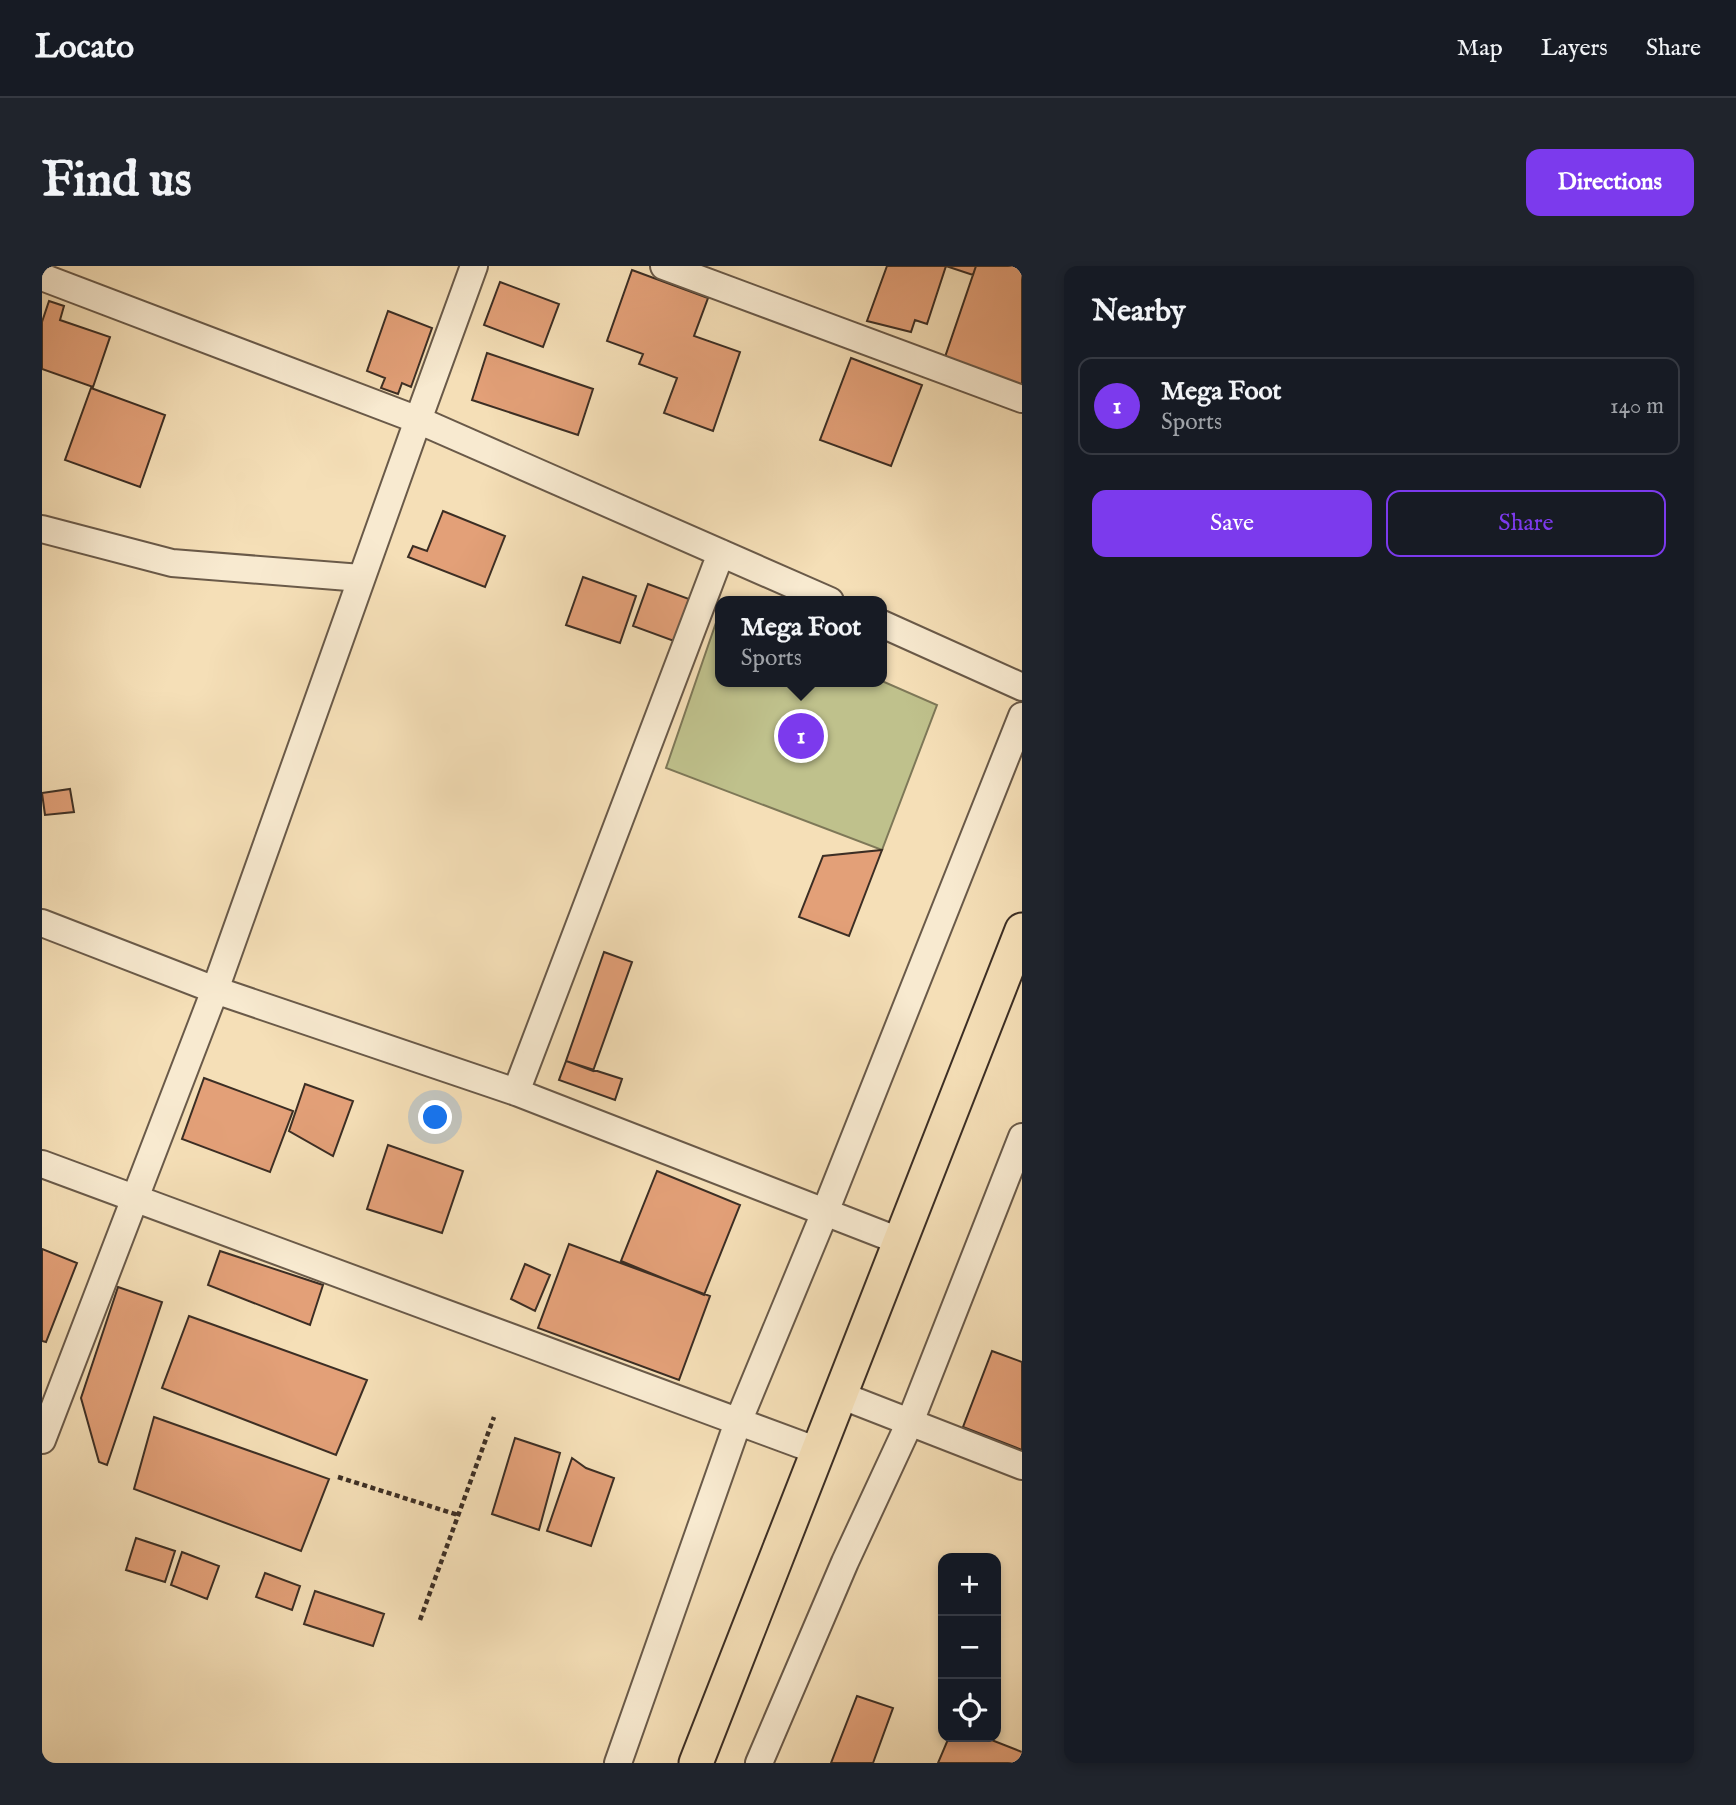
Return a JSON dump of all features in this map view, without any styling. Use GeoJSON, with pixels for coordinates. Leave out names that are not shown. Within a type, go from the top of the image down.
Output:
{"type":"FeatureCollection","features":[{"type":"Feature","properties":{"kind":"main road"},"geometry":{"type":"LineString","coordinates":[[696,1763],[1022,930]]}},
{"type":"Feature","properties":{"kind":"street"},"geometry":{"type":"LineString","coordinates":[[42,1440],[48,1405],[136,1199],[215,990],[474,266]]}},
{"type":"Feature","properties":{"kind":"street"},"geometry":{"type":"LineString","coordinates":[[664,266],[1022,399]]}},
{"type":"Feature","properties":{"kind":"street"},"geometry":{"type":"LineString","coordinates":[[42,277],[418,420],[819,596]]}},
{"type":"Feature","properties":{"kind":"street"},"geometry":{"type":"LineString","coordinates":[[42,529],[172,563],[361,578]]}},
{"type":"Feature","properties":{"kind":"street"},"geometry":{"type":"LineString","coordinates":[[516,1092],[721,553]]}},
{"type":"Feature","properties":{"kind":"street"},"geometry":{"type":"LineString","coordinates":[[887,627],[1022,687]]}},
{"type":"Feature","properties":{"kind":"street"},"geometry":{"type":"LineString","coordinates":[[618,1763],[738,1422],[825,1212],[1022,716]]}},
{"type":"Feature","properties":{"kind":"street"},"geometry":{"type":"LineString","coordinates":[[42,923],[215,990],[516,1092],[902,1242]]}},
{"type":"Feature","properties":{"kind":"street"},"geometry":{"type":"LineString","coordinates":[[759,1763],[845,1562],[910,1422],[1022,1137]]}},
{"type":"Feature","properties":{"kind":"street"},"geometry":{"type":"LineString","coordinates":[[42,1164],[818,1451]]}},
{"type":"Feature","properties":{"kind":"street"},"geometry":{"type":"LineString","coordinates":[[840,1395],[1022,1466]]}},
{"type":"Feature","properties":{"kind":"path"},"geometry":{"type":"LineString","coordinates":[[420,1620],[494,1417]]}},
{"type":"Feature","properties":{"kind":"path"},"geometry":{"type":"LineString","coordinates":[[338,1477],[458,1515]]}},
{"type":"Feature","properties":{"kind":"green space"},"geometry":{"type":"Polygon","coordinates":[[[715,626],[715,687],[887,687],[887,683],[937,705],[882,850],[666,768],[715,626]]]}},
{"type":"Feature","properties":{"kind":"building"},"geometry":{"type":"Polygon","coordinates":[[[887,266],[946,266],[927,324],[915,320],[911,332],[867,321],[887,266]]]}},
{"type":"Feature","properties":{"kind":"building"},"geometry":{"type":"Polygon","coordinates":[[[946,266],[976,266],[973,275],[946,266]]]}},
{"type":"Feature","properties":{"kind":"building"},"geometry":{"type":"Polygon","coordinates":[[[976,266],[1022,266],[1022,387],[944,360],[976,266]]]}},
{"type":"Feature","properties":{"kind":"building"},"geometry":{"type":"Polygon","coordinates":[[[632,270],[708,298],[694,336],[740,352],[713,431],[664,413],[677,378],[639,364],[643,354],[607,341],[632,270]]]}},
{"type":"Feature","properties":{"kind":"building"},"geometry":{"type":"Polygon","coordinates":[[[500,282],[559,304],[543,347],[484,325],[500,282]]]}},
{"type":"Feature","properties":{"kind":"building"},"geometry":{"type":"Polygon","coordinates":[[[49,301],[64,306],[60,320],[110,337],[93,387],[42,369],[42,322],[49,301]]]}},
{"type":"Feature","properties":{"kind":"building"},"geometry":{"type":"Polygon","coordinates":[[[388,311],[432,328],[411,387],[402,383],[398,394],[381,388],[385,378],[367,371],[388,311]]]}},
{"type":"Feature","properties":{"kind":"building"},"geometry":{"type":"Polygon","coordinates":[[[487,353],[593,389],[578,435],[472,400],[487,353]]]}},
{"type":"Feature","properties":{"kind":"building"},"geometry":{"type":"Polygon","coordinates":[[[851,358],[922,385],[891,466],[820,440],[851,358]]]}},
{"type":"Feature","properties":{"kind":"building"},"geometry":{"type":"Polygon","coordinates":[[[91,388],[165,415],[140,487],[65,460],[91,388]]]}},
{"type":"Feature","properties":{"kind":"building"},"geometry":{"type":"Polygon","coordinates":[[[443,511],[505,536],[485,587],[408,557],[413,546],[427,551],[443,511]]]}},
{"type":"Feature","properties":{"kind":"building"},"geometry":{"type":"Polygon","coordinates":[[[583,577],[636,596],[620,643],[566,625],[583,577]]]}},
{"type":"Feature","properties":{"kind":"building"},"geometry":{"type":"Polygon","coordinates":[[[648,584],[689,599],[674,641],[633,626],[648,584]]]}},
{"type":"Feature","properties":{"kind":"building"},"geometry":{"type":"Polygon","coordinates":[[[70,789],[74,812],[45,815],[42,793],[70,789]]]}},
{"type":"Feature","properties":{"kind":"building"},"geometry":{"type":"Polygon","coordinates":[[[882,850],[849,936],[799,917],[823,856],[882,850]]]}},
{"type":"Feature","properties":{"kind":"building"},"geometry":{"type":"Polygon","coordinates":[[[604,952],[632,962],[593,1071],[566,1061],[604,952]]]}},
{"type":"Feature","properties":{"kind":"building"},"geometry":{"type":"Polygon","coordinates":[[[566,1061],[622,1079],[615,1100],[559,1080],[566,1061]]]}},
{"type":"Feature","properties":{"kind":"building"},"geometry":{"type":"Polygon","coordinates":[[[204,1078],[293,1111],[270,1172],[182,1139],[204,1078]]]}},
{"type":"Feature","properties":{"kind":"building"},"geometry":{"type":"Polygon","coordinates":[[[305,1084],[353,1101],[333,1156],[289,1131],[305,1084]]]}},
{"type":"Feature","properties":{"kind":"building"},"geometry":{"type":"Polygon","coordinates":[[[388,1145],[463,1171],[442,1233],[367,1209],[388,1145]]]}},
{"type":"Feature","properties":{"kind":"building"},"geometry":{"type":"Polygon","coordinates":[[[657,1171],[740,1205],[704,1295],[621,1261],[657,1171]]]}},
{"type":"Feature","properties":{"kind":"building"},"geometry":{"type":"Polygon","coordinates":[[[569,1244],[710,1296],[679,1380],[538,1328],[569,1244]]]}},
{"type":"Feature","properties":{"kind":"building"},"geometry":{"type":"Polygon","coordinates":[[[42,1249],[77,1263],[46,1342],[42,1341],[42,1249]]]}},
{"type":"Feature","properties":{"kind":"building"},"geometry":{"type":"Polygon","coordinates":[[[220,1251],[323,1285],[310,1325],[208,1285],[220,1251]]]}},
{"type":"Feature","properties":{"kind":"building"},"geometry":{"type":"Polygon","coordinates":[[[525,1264],[550,1275],[535,1311],[511,1299],[525,1264]]]}},
{"type":"Feature","properties":{"kind":"building"},"geometry":{"type":"Polygon","coordinates":[[[118,1287],[162,1302],[107,1465],[99,1462],[81,1398],[118,1287]]]}},
{"type":"Feature","properties":{"kind":"building"},"geometry":{"type":"Polygon","coordinates":[[[189,1316],[367,1380],[336,1455],[162,1388],[189,1316]]]}},
{"type":"Feature","properties":{"kind":"building"},"geometry":{"type":"Polygon","coordinates":[[[992,1351],[1022,1362],[1022,1450],[963,1427],[992,1351]]]}},
{"type":"Feature","properties":{"kind":"building"},"geometry":{"type":"Polygon","coordinates":[[[154,1417],[329,1479],[301,1551],[134,1489],[154,1417]]]}},
{"type":"Feature","properties":{"kind":"building"},"geometry":{"type":"Polygon","coordinates":[[[515,1438],[560,1453],[539,1530],[492,1514],[515,1438]]]}},
{"type":"Feature","properties":{"kind":"building"},"geometry":{"type":"Polygon","coordinates":[[[572,1458],[586,1468],[614,1478],[591,1546],[547,1531],[572,1458]]]}},
{"type":"Feature","properties":{"kind":"building"},"geometry":{"type":"Polygon","coordinates":[[[136,1538],[175,1551],[165,1582],[126,1570],[136,1538]]]}},
{"type":"Feature","properties":{"kind":"building"},"geometry":{"type":"Polygon","coordinates":[[[182,1552],[219,1566],[207,1599],[171,1585],[182,1552]]]}},
{"type":"Feature","properties":{"kind":"building"},"geometry":{"type":"Polygon","coordinates":[[[265,1573],[300,1586],[292,1610],[256,1597],[265,1573]]]}},
{"type":"Feature","properties":{"kind":"building"},"geometry":{"type":"Polygon","coordinates":[[[315,1591],[384,1614],[373,1646],[304,1624],[315,1591]]]}},
{"type":"Feature","properties":{"kind":"building"},"geometry":{"type":"Polygon","coordinates":[[[857,1696],[893,1708],[873,1763],[831,1763],[857,1696]]]}},
{"type":"Feature","properties":{"kind":"building"},"geometry":{"type":"Polygon","coordinates":[[[947,1742],[997,1742],[1022,1752],[1022,1763],[938,1763],[947,1742]]]}},
{"type":"Feature","properties":{"kind":"place","name":"Mega Foot"},"geometry":{"type":"Point","coordinates":[801,736]}}]}
